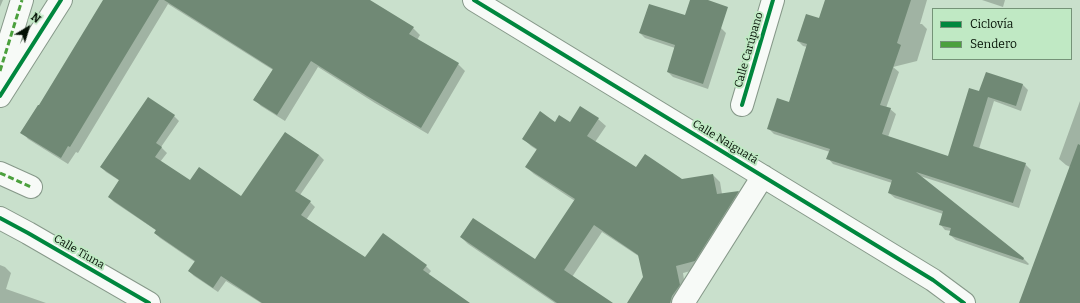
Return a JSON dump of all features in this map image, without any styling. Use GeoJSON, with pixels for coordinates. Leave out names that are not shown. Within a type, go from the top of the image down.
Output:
{"type":"FeatureCollection","features":[{"type":"Feature","properties":{"kind":"street"},"geometry":{"type":"LineString","coordinates":[[0,71],[22,0]]}},
{"type":"Feature","properties":{"kind":"street"},"geometry":{"type":"LineString","coordinates":[[0,96],[61,0]]}},
{"type":"Feature","properties":{"kind":"street","name":"Calle Naiguatá"},"geometry":{"type":"LineString","coordinates":[[474,0],[933,280],[964,303]]}},
{"type":"Feature","properties":{"kind":"street","name":"Calle Carúpano"},"geometry":{"type":"LineString","coordinates":[[742,105],[773,0]]}},
{"type":"Feature","properties":{"kind":"street"},"geometry":{"type":"LineString","coordinates":[[0,173],[31,187]]}},
{"type":"Feature","properties":{"kind":"street"},"geometry":{"type":"LineString","coordinates":[[683,303],[763,176]]}},
{"type":"Feature","properties":{"kind":"street","name":"Calle Tiuna"},"geometry":{"type":"LineString","coordinates":[[0,218],[149,303]]}},
{"type":"Feature","properties":{"kind":"building"},"geometry":{"type":"Polygon","coordinates":[[[103,0],[159,0],[70,147],[68,146],[61,158],[20,133],[39,105],[103,0]]]}},
{"type":"Feature","properties":{"kind":"building"},"geometry":{"type":"Polygon","coordinates":[[[164,0],[370,0],[414,27],[409,34],[459,63],[421,128],[311,61],[277,115],[253,100],[273,69],[164,0]]]}},
{"type":"Feature","properties":{"kind":"building"},"geometry":{"type":"Polygon","coordinates":[[[690,0],[708,0],[728,7],[703,84],[667,72],[675,45],[639,33],[649,4],[685,15],[690,0]]]}},
{"type":"Feature","properties":{"kind":"building"},"geometry":{"type":"Polygon","coordinates":[[[825,0],[911,0],[897,43],[901,45],[880,105],[891,108],[882,134],[948,156],[969,88],[979,91],[986,72],[1023,84],[1016,106],[988,97],[973,146],[1026,163],[1013,203],[916,172],[1024,258],[1023,260],[949,235],[951,228],[939,225],[943,211],[888,193],[892,180],[826,159],[830,149],[767,129],[777,98],[789,102],[807,44],[797,41],[806,14],[819,18],[825,0]]]}},
{"type":"Feature","properties":{"kind":"building"},"geometry":{"type":"Polygon","coordinates":[[[148,97],[175,115],[156,143],[162,147],[155,157],[190,180],[199,167],[241,196],[285,132],[319,155],[295,191],[311,201],[301,215],[365,257],[383,233],[427,265],[423,270],[470,303],[262,303],[221,276],[213,288],[188,271],[195,261],[154,233],[156,230],[108,197],[119,180],[100,167],[148,97]]]}},
{"type":"Feature","properties":{"kind":"building"},"geometry":{"type":"Polygon","coordinates":[[[580,106],[599,118],[587,136],[636,167],[645,154],[682,179],[713,174],[717,194],[739,191],[695,261],[676,266],[680,285],[672,296],[670,303],[627,303],[643,277],[638,255],[594,225],[564,270],[613,303],[557,303],[460,237],[473,218],[535,259],[575,199],[525,167],[537,149],[522,139],[540,111],[555,122],[559,115],[570,122],[580,106]]]}},
{"type":"Feature","properties":{"kind":"building"},"geometry":{"type":"Polygon","coordinates":[[[1078,144],[1080,145],[1080,303],[1019,303],[1078,144]]]}},
{"type":"Feature","properties":{"kind":"marked path"},"geometry":{"type":"LineString","coordinates":[[0,71],[22,0]]}},
{"type":"Feature","properties":{"kind":"marked path"},"geometry":{"type":"LineString","coordinates":[[0,173],[31,187]]}},
{"type":"Feature","properties":{"kind":"cycle path"},"geometry":{"type":"LineString","coordinates":[[0,96],[61,0]]}},
{"type":"Feature","properties":{"kind":"cycle path"},"geometry":{"type":"LineString","coordinates":[[474,0],[933,280],[964,303]]}},
{"type":"Feature","properties":{"kind":"cycle path"},"geometry":{"type":"LineString","coordinates":[[742,105],[773,0]]}},
{"type":"Feature","properties":{"kind":"cycle path"},"geometry":{"type":"LineString","coordinates":[[0,218],[149,303]]}}]}
